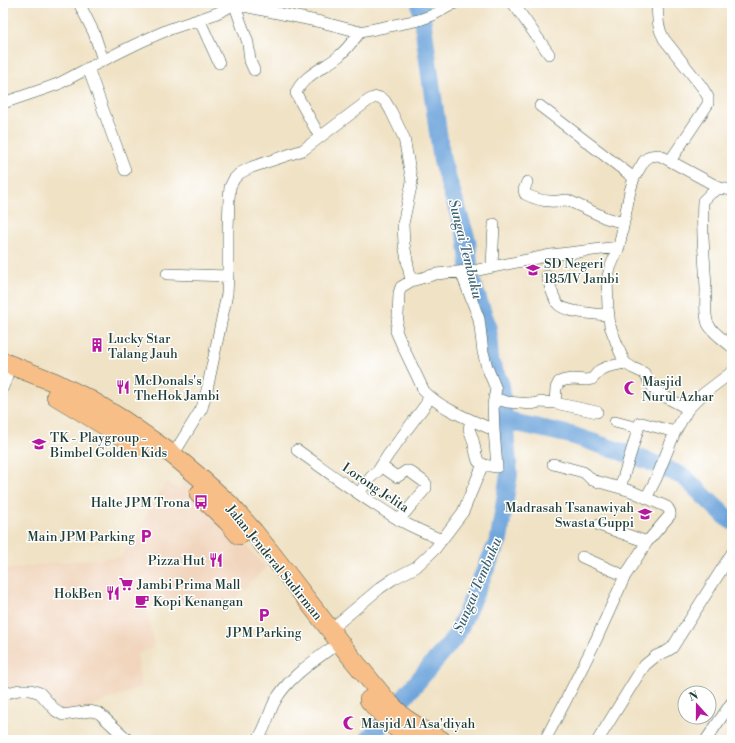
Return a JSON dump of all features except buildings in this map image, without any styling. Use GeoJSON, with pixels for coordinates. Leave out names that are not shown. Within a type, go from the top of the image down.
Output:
{"type":"FeatureCollection","features":[{"type":"Feature","properties":{"kind":"highway","name":"Jalan Jenderal Sudirman"},"geometry":{"type":"LineString","coordinates":[[4,375],[54,395],[119,426],[173,455],[198,476],[238,514],[274,557],[350,657],[381,704]]}},
{"type":"Feature","properties":{"kind":"highway","name":"Jalan Jenderal Sudirman"},"geometry":{"type":"LineString","coordinates":[[119,426],[169,466],[228,522],[281,584],[330,649],[400,723],[414,740]]}},
{"type":"Feature","properties":{"kind":"highway","name":"Jalan Jenderal Sudirman"},"geometry":{"type":"LineString","coordinates":[[400,723],[441,740]]}},
{"type":"Feature","properties":{"kind":"street"},"geometry":{"type":"LineString","coordinates":[[79,3],[94,33],[103,60]]}},
{"type":"Feature","properties":{"kind":"street"},"geometry":{"type":"LineString","coordinates":[[3,103],[58,84],[103,60],[164,31],[228,8],[234,4],[321,22],[360,32],[419,20],[433,15],[455,3]]}},
{"type":"Feature","properties":{"kind":"street"},"geometry":{"type":"LineString","coordinates":[[513,3],[549,54]]}},
{"type":"Feature","properties":{"kind":"street"},"geometry":{"type":"LineString","coordinates":[[657,3],[658,25],[660,32],[708,97],[708,104],[670,161]]}},
{"type":"Feature","properties":{"kind":"street"},"geometry":{"type":"LineString","coordinates":[[234,4],[248,43],[250,61],[254,70]]}},
{"type":"Feature","properties":{"kind":"street"},"geometry":{"type":"LineString","coordinates":[[199,19],[219,63]]}},
{"type":"Feature","properties":{"kind":"street"},"geometry":{"type":"LineString","coordinates":[[320,137],[298,100],[296,93],[298,87],[304,80],[342,53],[351,45],[360,32]]}},
{"type":"Feature","properties":{"kind":"street"},"geometry":{"type":"LineString","coordinates":[[88,68],[125,170]]}},
{"type":"Feature","properties":{"kind":"street"},"geometry":{"type":"LineString","coordinates":[[173,455],[202,408],[207,390],[226,294],[228,276],[230,187],[234,179],[240,173],[303,150],[373,98],[381,98],[388,106],[404,138],[412,182],[403,224],[404,244],[411,280]]}},
{"type":"Feature","properties":{"kind":"street"},"geometry":{"type":"LineString","coordinates":[[540,106],[634,178]]}},
{"type":"Feature","properties":{"kind":"street"},"geometry":{"type":"LineString","coordinates":[[688,409],[662,395],[654,388],[644,373],[625,363],[610,326],[607,280],[610,268],[619,247],[634,178],[644,162],[650,156],[659,156],[720,188],[732,190]]}},
{"type":"Feature","properties":{"kind":"street"},"geometry":{"type":"LineString","coordinates":[[527,182],[524,190],[525,194],[533,198],[550,201],[567,200],[606,218],[624,223]]}},
{"type":"Feature","properties":{"kind":"street"},"geometry":{"type":"LineString","coordinates":[[720,188],[711,193],[703,201],[702,219],[706,315],[712,330],[732,347]]}},
{"type":"Feature","properties":{"kind":"street"},"geometry":{"type":"LineString","coordinates":[[492,267],[494,224]]}},
{"type":"Feature","properties":{"kind":"street"},"geometry":{"type":"LineString","coordinates":[[494,430],[453,411],[429,396],[424,391],[396,331],[399,293],[401,287],[411,280],[436,274],[468,271],[551,255],[619,247]]}},
{"type":"Feature","properties":{"kind":"street"},"geometry":{"type":"LineString","coordinates":[[468,271],[479,319],[485,359],[500,400]]}},
{"type":"Feature","properties":{"kind":"street"},"geometry":{"type":"LineString","coordinates":[[167,274],[228,276]]}},
{"type":"Feature","properties":{"kind":"street"},"geometry":{"type":"LineString","coordinates":[[547,276],[554,298],[558,305],[573,311],[609,316]]}},
{"type":"Feature","properties":{"kind":"street"},"geometry":{"type":"LineString","coordinates":[[555,403],[556,388],[559,382],[573,379],[592,379],[600,370],[625,363]]}},
{"type":"Feature","properties":{"kind":"street"},"geometry":{"type":"LineString","coordinates":[[646,498],[663,464],[675,432],[688,409],[703,394],[732,372]]}},
{"type":"Feature","properties":{"kind":"street"},"geometry":{"type":"LineString","coordinates":[[359,493],[371,477],[382,466],[388,455],[426,404],[429,396]]}},
{"type":"Feature","properties":{"kind":"street"},"geometry":{"type":"LineString","coordinates":[[471,420],[468,429],[475,446],[478,461],[483,464],[497,467],[494,430],[494,404],[500,400],[532,404],[540,402],[555,403],[597,412]]}},
{"type":"Feature","properties":{"kind":"street"},"geometry":{"type":"LineString","coordinates":[[615,422],[638,428]]}},
{"type":"Feature","properties":{"kind":"street"},"geometry":{"type":"LineString","coordinates":[[620,488],[640,423],[675,432]]}},
{"type":"Feature","properties":{"kind":"street","name":"Lorong Jelita"},"geometry":{"type":"LineString","coordinates":[[297,450],[379,507],[399,520],[418,529],[439,544]]}},
{"type":"Feature","properties":{"kind":"street"},"geometry":{"type":"LineString","coordinates":[[330,630],[392,579],[416,567],[439,544],[462,512],[483,464]]}},
{"type":"Feature","properties":{"kind":"street"},"geometry":{"type":"LineString","coordinates":[[545,740],[579,674],[625,576],[646,542],[670,515],[667,507],[631,491],[592,480],[583,472],[553,464]]}},
{"type":"Feature","properties":{"kind":"street"},"geometry":{"type":"LineString","coordinates":[[382,466],[397,477],[408,471],[424,481],[426,484],[426,488],[399,520]]}},
{"type":"Feature","properties":{"kind":"street"},"geometry":{"type":"LineString","coordinates":[[599,525],[646,542]]}},
{"type":"Feature","properties":{"kind":"street"},"geometry":{"type":"LineString","coordinates":[[598,740],[646,664],[656,656],[672,648],[732,553]]}},
{"type":"Feature","properties":{"kind":"street"},"geometry":{"type":"LineString","coordinates":[[582,557],[625,576]]}},
{"type":"Feature","properties":{"kind":"street"},"geometry":{"type":"LineString","coordinates":[[257,740],[267,721],[273,704],[283,689],[307,666],[330,649]]}},
{"type":"Feature","properties":{"kind":"street"},"geometry":{"type":"LineString","coordinates":[[3,694],[19,690],[31,690],[40,693],[56,711],[63,715],[90,711],[99,713],[128,740]]}},
{"type":"Feature","properties":{"kind":"street"},"geometry":{"type":"LineString","coordinates":[[706,740],[732,702]]}},
{"type":"Feature","properties":{"kind":"shaded area","name":"Jambi Prima Mall"},"geometry":{"type":"Polygon","coordinates":[[[185,481],[218,512],[266,568],[231,602],[215,600],[209,597],[147,608],[154,646],[137,654],[141,687],[74,712],[57,711],[39,685],[3,687],[3,570],[53,563],[121,557],[166,482],[179,489],[185,481]]]}},
{"type":"Feature","properties":{"kind":"waterway","name":"Sungai Tembuku"},"geometry":{"type":"LineString","coordinates":[[368,740],[456,636],[499,539],[509,474],[501,385],[490,361],[488,327],[470,277],[467,240],[442,161],[420,3]]}},
{"type":"Feature","properties":{"kind":"waterway"},"geometry":{"type":"LineString","coordinates":[[503,420],[571,435],[646,460],[684,477],[732,521]]}},
{"type":"Feature","properties":{"kind":"place","name":"SD Negeri 185/IV Jambi"},"geometry":{"type":"Point","coordinates":[533,270]}},
{"type":"Feature","properties":{"kind":"place","name":"Lucky Star Talang Jauh"},"geometry":{"type":"Point","coordinates":[97,345]}},
{"type":"Feature","properties":{"kind":"place","name":"McDonals's TheHok Jambi"},"geometry":{"type":"Point","coordinates":[123,387]}},
{"type":"Feature","properties":{"kind":"place","name":"Masjid Nurul Azhar"},"geometry":{"type":"Point","coordinates":[631,388]}},
{"type":"Feature","properties":{"kind":"place","name":"TK - Playgroup - Bimbel Golden Kids"},"geometry":{"type":"Point","coordinates":[39,444]}},
{"type":"Feature","properties":{"kind":"place","name":"Halte JPM Trona"},"geometry":{"type":"Point","coordinates":[201,502]}},
{"type":"Feature","properties":{"kind":"place","name":"Madrasah Tsanawiyah Swasta Guppi"},"geometry":{"type":"Point","coordinates":[645,514]}},
{"type":"Feature","properties":{"kind":"place","name":"Main JPM Parking"},"geometry":{"type":"Point","coordinates":[146,536]}},
{"type":"Feature","properties":{"kind":"place","name":"Pizza Hut"},"geometry":{"type":"Point","coordinates":[216,560]}},
{"type":"Feature","properties":{"kind":"place","name":"Jambi Prima Mall"},"geometry":{"type":"Point","coordinates":[126,584]}},
{"type":"Feature","properties":{"kind":"place","name":"HokBen"},"geometry":{"type":"Point","coordinates":[113,593]}},
{"type":"Feature","properties":{"kind":"place","name":"Kopi Kenangan"},"geometry":{"type":"Point","coordinates":[142,601]}},
{"type":"Feature","properties":{"kind":"place","name":"JPM Parking"},"geometry":{"type":"Point","coordinates":[264,615]}},
{"type":"Feature","properties":{"kind":"place","name":"Masjid Al Asa'diyah"},"geometry":{"type":"Point","coordinates":[350,723]}}]}
